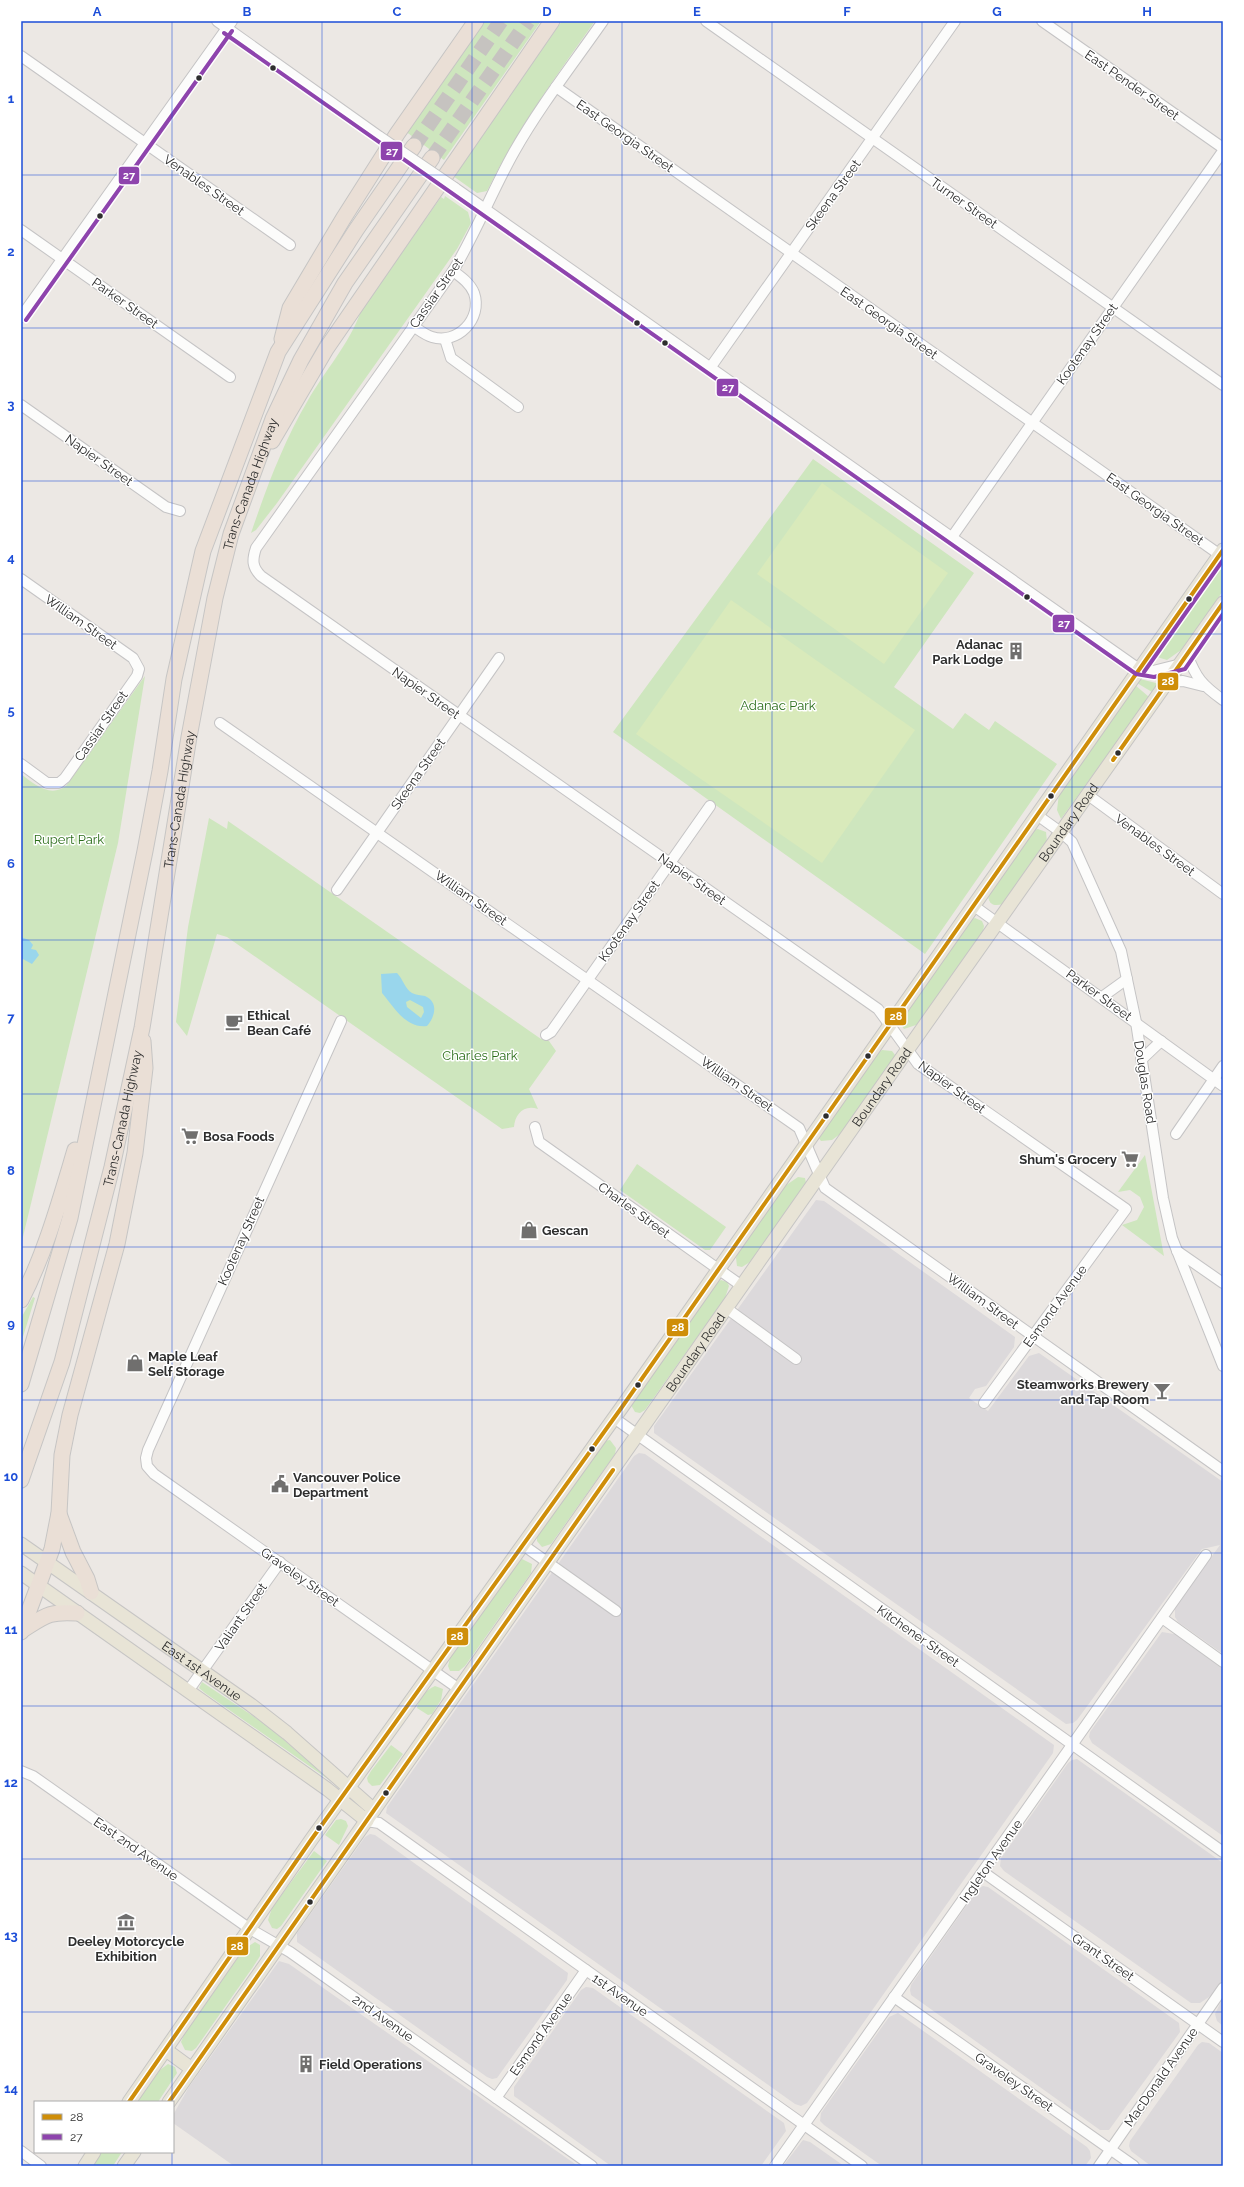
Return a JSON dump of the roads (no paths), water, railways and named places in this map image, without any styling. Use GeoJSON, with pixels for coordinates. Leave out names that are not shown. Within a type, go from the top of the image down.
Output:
{"type":"FeatureCollection","features":[{"type":"Feature","properties":{"kind":"highway"},"geometry":{"type":"LineString","coordinates":[[278,352],[290,308],[339,225],[397,134],[476,21]]}},
{"type":"Feature","properties":{"kind":"highway"},"geometry":{"type":"LineString","coordinates":[[250,480],[326,348],[552,21]]}},
{"type":"Feature","properties":{"kind":"highway","name":"Trans-Canada Highway"},"geometry":{"type":"LineString","coordinates":[[21,1384],[70,1218],[149,829],[176,672],[203,551],[278,352],[356,230],[414,146]]}},
{"type":"Feature","properties":{"kind":"highway","name":"Trans-Canada Highway"},"geometry":{"type":"LineString","coordinates":[[21,1480],[62,1362],[112,1167],[142,1028],[189,737],[215,598],[231,534],[273,419],[301,360],[323,319],[345,283],[432,158]]}},
{"type":"Feature","properties":{"kind":"highway"},"geometry":{"type":"LineString","coordinates":[[21,1632],[47,1562],[59,1514],[62,1455],[70,1415],[117,1244],[135,1153],[145,1068],[142,1028]]}},
{"type":"Feature","properties":{"kind":"highway"},"geometry":{"type":"LineString","coordinates":[[21,1300],[31,1281],[44,1246],[100,1067]]}},
{"type":"Feature","properties":{"kind":"highway"},"geometry":{"type":"LineString","coordinates":[[59,1514],[73,1552],[87,1579],[90,1592]]}},
{"type":"Feature","properties":{"kind":"highway"},"geometry":{"type":"LineString","coordinates":[[21,1632],[42,1616],[52,1613],[77,1613]]}},
{"type":"Feature","properties":{"kind":"main road"},"geometry":{"type":"LineString","coordinates":[[130,2101],[340,1800],[614,1418],[806,1142],[974,906],[1139,669],[1222,554]]}},
{"type":"Feature","properties":{"kind":"main road","name":"Boundary Road"},"geometry":{"type":"LineString","coordinates":[[170,2101],[279,1945],[374,1818],[459,1689],[908,1049],[999,923],[1223,604]]}},
{"type":"Feature","properties":{"kind":"main road","name":"East 1st Avenue"},"geometry":{"type":"LineString","coordinates":[[21,1544],[203,1671],[286,1733],[349,1788],[374,1818]]}},
{"type":"Feature","properties":{"kind":"main road","name":"East 1st Avenue"},"geometry":{"type":"LineString","coordinates":[[21,1573],[340,1800],[374,1818]]}},
{"type":"Feature","properties":{"kind":"main road"},"geometry":{"type":"LineString","coordinates":[[166,2050],[192,2069]]}},
{"type":"Feature","properties":{"kind":"main road"},"geometry":{"type":"LineString","coordinates":[[85,2166],[93,2153]]}},
{"type":"Feature","properties":{"kind":"main road"},"geometry":{"type":"LineString","coordinates":[[124,2166],[133,2153]]}},
{"type":"Feature","properties":{"kind":"street"},"geometry":{"type":"LineString","coordinates":[[217,21],[229,24],[380,136],[1139,669],[1153,671],[1165,670],[1184,659],[1204,686],[1223,700]]}},
{"type":"Feature","properties":{"kind":"street","name":"Cassiar Street"},"geometry":{"type":"LineString","coordinates":[[254,556],[256,548],[453,271],[521,141],[556,87],[603,21]]}},
{"type":"Feature","properties":{"kind":"street","name":"Turner Street"},"geometry":{"type":"LineString","coordinates":[[706,21],[1223,386]]}},
{"type":"Feature","properties":{"kind":"street","name":"Skeena Street"},"geometry":{"type":"LineString","coordinates":[[710,368],[955,21]]}},
{"type":"Feature","properties":{"kind":"street","name":"East Pender Street"},"geometry":{"type":"LineString","coordinates":[[1042,21],[1223,150]]}},
{"type":"Feature","properties":{"kind":"street"},"geometry":{"type":"LineString","coordinates":[[21,317],[229,24]]}},
{"type":"Feature","properties":{"kind":"street","name":"Venables Street"},"geometry":{"type":"LineString","coordinates":[[21,56],[290,245]]}},
{"type":"Feature","properties":{"kind":"street","name":"East Georgia Street"},"geometry":{"type":"LineString","coordinates":[[556,87],[1222,554]]}},
{"type":"Feature","properties":{"kind":"street","name":"Kootenay Street"},"geometry":{"type":"LineString","coordinates":[[952,537],[1223,150]]}},
{"type":"Feature","properties":{"kind":"street","name":"Parker Street"},"geometry":{"type":"LineString","coordinates":[[21,230],[230,377]]}},
{"type":"Feature","properties":{"kind":"street"},"geometry":{"type":"LineString","coordinates":[[413,326],[432,337],[445,339],[458,335],[468,326],[474,316],[476,305],[474,294],[468,284],[453,271]]}},
{"type":"Feature","properties":{"kind":"street"},"geometry":{"type":"LineString","coordinates":[[445,339],[451,358],[518,406]]}},
{"type":"Feature","properties":{"kind":"street","name":"Napier Street"},"geometry":{"type":"LineString","coordinates":[[21,405],[166,507],[180,511]]}},
{"type":"Feature","properties":{"kind":"street","name":"Napier Street"},"geometry":{"type":"LineString","coordinates":[[254,556],[254,568],[261,576],[878,1009],[918,1064],[1126,1210]]}},
{"type":"Feature","properties":{"kind":"street","name":"William Street"},"geometry":{"type":"LineString","coordinates":[[21,579],[134,658],[139,667]]}},
{"type":"Feature","properties":{"kind":"street","name":"Skeena Street"},"geometry":{"type":"LineString","coordinates":[[337,890],[499,658]]}},
{"type":"Feature","properties":{"kind":"street","name":"Cassiar Street"},"geometry":{"type":"LineString","coordinates":[[21,764],[47,783],[59,783],[65,778],[137,676],[139,667]]}},
{"type":"Feature","properties":{"kind":"street"},"geometry":{"type":"LineString","coordinates":[[1168,682],[1183,681],[1204,686]]}},
{"type":"Feature","properties":{"kind":"street","name":"William Street"},"geometry":{"type":"LineString","coordinates":[[220,723],[799,1128],[825,1188],[1032,1337],[1223,1471]]}},
{"type":"Feature","properties":{"kind":"street","name":"Venables Street"},"geometry":{"type":"LineString","coordinates":[[1088,796],[1223,894]]}},
{"type":"Feature","properties":{"kind":"street","name":"Kootenay Street"},"geometry":{"type":"LineString","coordinates":[[546,1035],[551,1032],[710,806]]}},
{"type":"Feature","properties":{"kind":"street","name":"Douglas Road"},"geometry":{"type":"LineString","coordinates":[[1037,815],[1062,832],[1072,842],[1121,951],[1136,1022],[1164,1198],[1177,1251],[1223,1366]]}},
{"type":"Feature","properties":{"kind":"street","name":"Parker Street"},"geometry":{"type":"LineString","coordinates":[[974,906],[1102,997],[1223,1086]]}},
{"type":"Feature","properties":{"kind":"street"},"geometry":{"type":"LineString","coordinates":[[1102,997],[1127,979]]}},
{"type":"Feature","properties":{"kind":"street","name":"Kootenay Street"},"geometry":{"type":"LineString","coordinates":[[146,1462],[148,1450],[341,1021]]}},
{"type":"Feature","properties":{"kind":"street"},"geometry":{"type":"LineString","coordinates":[[1141,1060],[1161,1040]]}},
{"type":"Feature","properties":{"kind":"street"},"geometry":{"type":"LineString","coordinates":[[1176,1134],[1223,1066]]}},
{"type":"Feature","properties":{"kind":"street","name":"Charles Street"},"geometry":{"type":"LineString","coordinates":[[535,1127],[539,1142],[742,1286]]}},
{"type":"Feature","properties":{"kind":"street","name":"Esmond Avenue"},"geometry":{"type":"LineString","coordinates":[[984,1403],[1126,1210]]}},
{"type":"Feature","properties":{"kind":"street"},"geometry":{"type":"LineString","coordinates":[[1177,1251],[1223,1283]]}},
{"type":"Feature","properties":{"kind":"street"},"geometry":{"type":"LineString","coordinates":[[726,1308],[796,1359]]}},
{"type":"Feature","properties":{"kind":"street","name":"Kitchener Street"},"geometry":{"type":"LineString","coordinates":[[614,1418],[1223,1852]]}},
{"type":"Feature","properties":{"kind":"street","name":"Graveley Street"},"geometry":{"type":"LineString","coordinates":[[146,1462],[154,1474],[459,1689]]}},
{"type":"Feature","properties":{"kind":"street"},"geometry":{"type":"LineString","coordinates":[[523,1545],[616,1611]]}},
{"type":"Feature","properties":{"kind":"street","name":"Ingleton Avenue"},"geometry":{"type":"LineString","coordinates":[[775,2166],[1206,1555]]}},
{"type":"Feature","properties":{"kind":"street","name":"Valiant Street"},"geometry":{"type":"LineString","coordinates":[[188,1691],[280,1562]]}},
{"type":"Feature","properties":{"kind":"street"},"geometry":{"type":"LineString","coordinates":[[1162,1618],[1223,1662]]}},
{"type":"Feature","properties":{"kind":"street","name":"East 2nd Avenue"},"geometry":{"type":"LineString","coordinates":[[21,1772],[33,1776],[250,1929]]}},
{"type":"Feature","properties":{"kind":"street","name":"1st Avenue"},"geometry":{"type":"LineString","coordinates":[[374,1818],[862,2166]]}},
{"type":"Feature","properties":{"kind":"street","name":"Grant Street"},"geometry":{"type":"LineString","coordinates":[[983,1872],[1223,2042]]}},
{"type":"Feature","properties":{"kind":"street","name":"2nd Avenue"},"geometry":{"type":"LineString","coordinates":[[250,1929],[279,1945],[592,2166]]}},
{"type":"Feature","properties":{"kind":"street","name":"Esmond Avenue"},"geometry":{"type":"LineString","coordinates":[[496,2098],[586,1970]]}},
{"type":"Feature","properties":{"kind":"street","name":"MacDonald Avenue"},"geometry":{"type":"LineString","coordinates":[[1099,2166],[1223,1988]]}},
{"type":"Feature","properties":{"kind":"street","name":"Graveley Street"},"geometry":{"type":"LineString","coordinates":[[894,1997],[1134,2166]]}},
{"type":"Feature","properties":{"kind":"street"},"geometry":{"type":"LineString","coordinates":[[21,2152],[42,2166]]}},
{"type":"Feature","properties":{"kind":"water"},"geometry":{"type":"Polygon","coordinates":[[[21,937],[29,940],[33,945],[31,949],[36,950],[39,955],[32,964],[21,958],[21,937]]]}},
{"type":"Feature","properties":{"kind":"water"},"geometry":{"type":"Polygon","coordinates":[[[397,973],[412,993],[425,996],[432,1002],[434,1006],[434,1014],[427,1026],[413,1024],[401,1016],[382,993],[381,974],[397,973]],[[410,1000],[406,1002],[407,1007],[421,1018],[424,1012],[423,1007],[410,1000]]]}},
{"type":"Feature","properties":{"kind":"tunnel"},"geometry":{"type":"LineString","coordinates":[[414,146],[501,21]]}},
{"type":"Feature","properties":{"kind":"tunnel"},"geometry":{"type":"LineString","coordinates":[[432,158],[528,21]]}},
{"type":"Feature","properties":{"kind":"place","name":"Adanac Park Lodge"},"geometry":{"type":"Point","coordinates":[1016,651]}},
{"type":"Feature","properties":{"kind":"place","name":"Ethical Bean Café"},"geometry":{"type":"Point","coordinates":[234,1022]}},
{"type":"Feature","properties":{"kind":"place","name":"Bosa Foods"},"geometry":{"type":"Point","coordinates":[190,1136]}},
{"type":"Feature","properties":{"kind":"place","name":"Shum's Grocery"},"geometry":{"type":"Point","coordinates":[1130,1159]}},
{"type":"Feature","properties":{"kind":"place","name":"Gescan"},"geometry":{"type":"Point","coordinates":[529,1230]}},
{"type":"Feature","properties":{"kind":"place","name":"Maple Leaf Self Storage"},"geometry":{"type":"Point","coordinates":[135,1363]}},
{"type":"Feature","properties":{"kind":"place","name":"Steamworks Brewery and Tap Room"},"geometry":{"type":"Point","coordinates":[1162,1391]}},
{"type":"Feature","properties":{"kind":"place","name":"Vancouver Police Department"},"geometry":{"type":"Point","coordinates":[280,1484]}},
{"type":"Feature","properties":{"kind":"place","name":"Deeley Motorcycle Exhibition"},"geometry":{"type":"Point","coordinates":[126,1922]}},
{"type":"Feature","properties":{"kind":"place","name":"Field Operations"},"geometry":{"type":"Point","coordinates":[306,2064]}},
{"type":"Feature","properties":{"kind":"park label","name":"Adanac Park"},"geometry":{"type":"Point","coordinates":[778,705]}},
{"type":"Feature","properties":{"kind":"park label","name":"Rupert Park"},"geometry":{"type":"Point","coordinates":[69,839]}},
{"type":"Feature","properties":{"kind":"park label","name":"Charles Park"},"geometry":{"type":"Point","coordinates":[480,1055]}}]}
